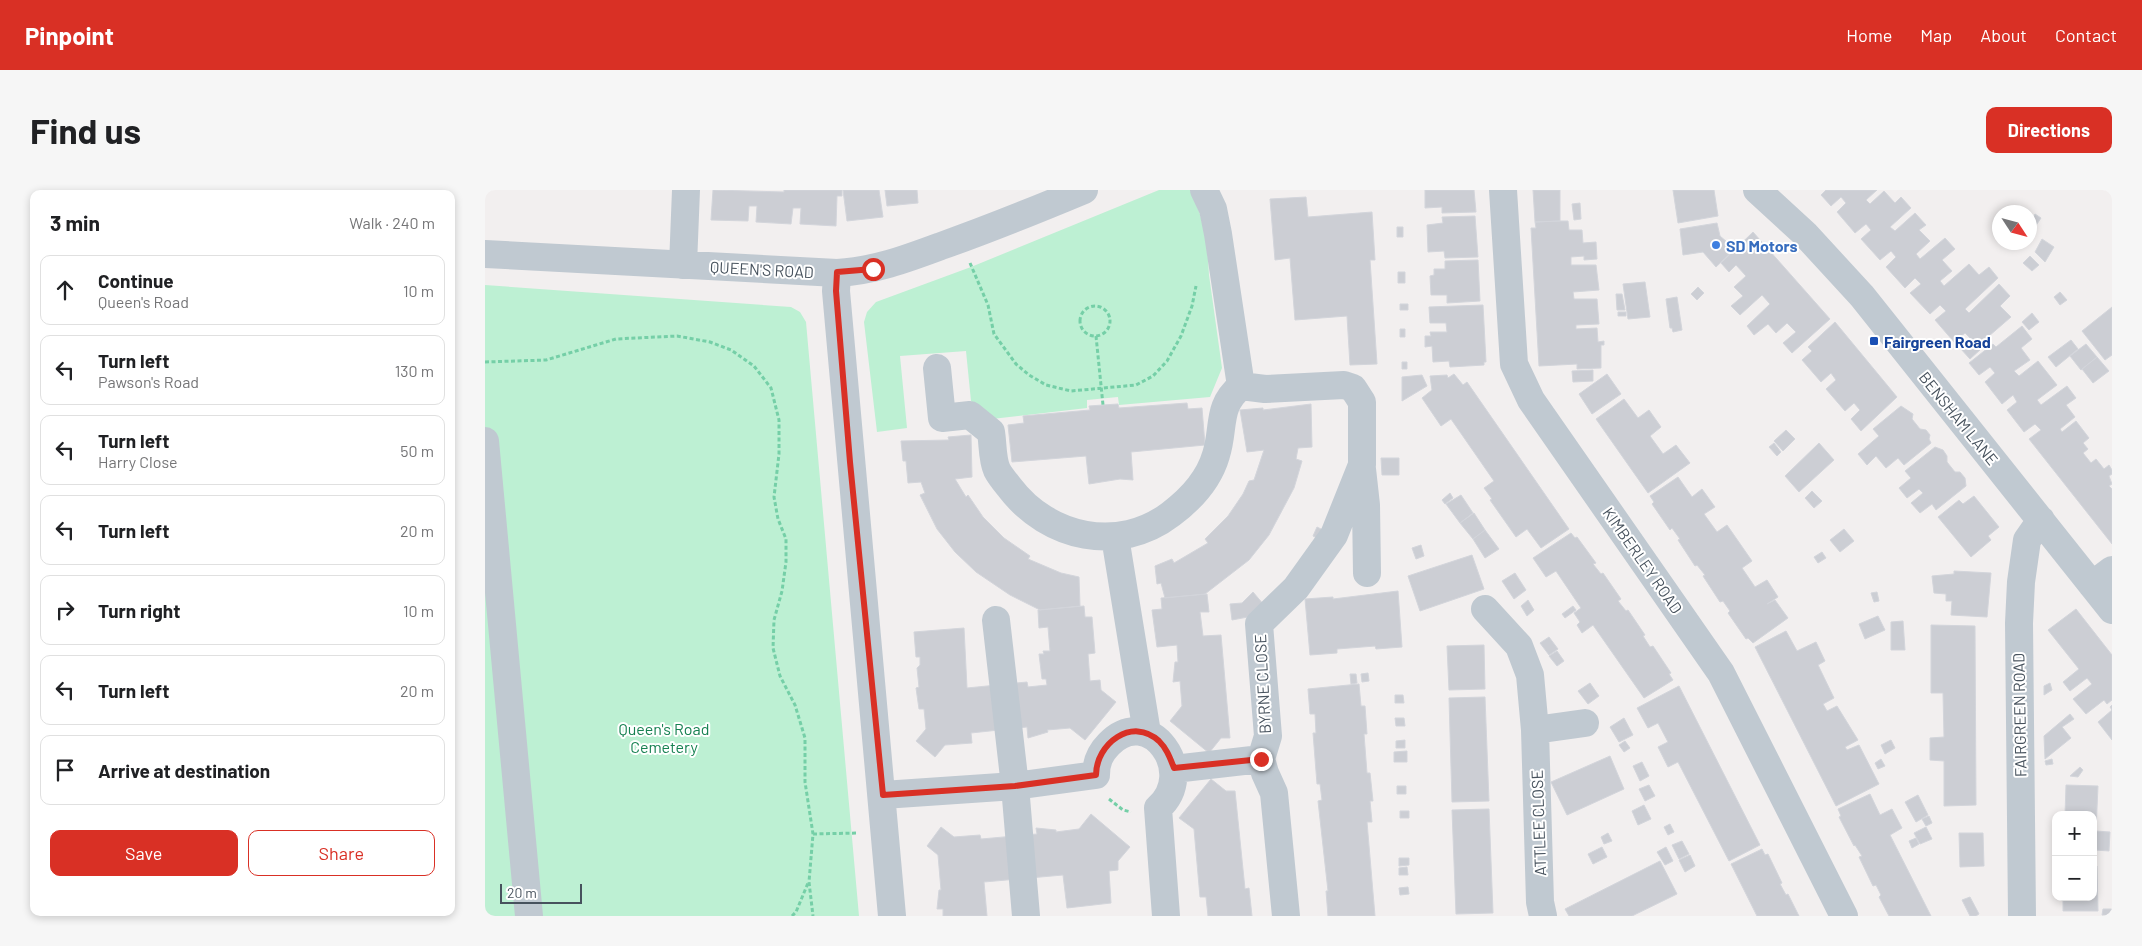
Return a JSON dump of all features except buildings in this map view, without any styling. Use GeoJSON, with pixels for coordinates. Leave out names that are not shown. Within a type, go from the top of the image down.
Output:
{"type":"FeatureCollection","features":[{"type":"Feature","properties":{"kind":"street"},"geometry":{"type":"LineString","coordinates":[[683,265],[687,190]]}},
{"type":"Feature","properties":{"kind":"street","name":"QUEEN'S ROAD"},"geometry":{"type":"LineString","coordinates":[[485,254],[858,272],[881,267],[958,240],[1084,190]]}},
{"type":"Feature","properties":{"kind":"street"},"geometry":{"type":"LineString","coordinates":[[937,368],[942,418],[970,415],[991,432],[997,469],[1018,498],[1047,522],[1063,529],[1099,538],[1129,535],[1150,527],[1169,516],[1186,502],[1210,472],[1216,456],[1224,406],[1231,394],[1241,386],[1218,234],[1213,209],[1204,190]]}},
{"type":"Feature","properties":{"kind":"street","name":"KIMBERLEY ROAD"},"geometry":{"type":"LineString","coordinates":[[1503,190],[1514,364],[1519,378],[1531,400],[1721,673],[1844,916]]}},
{"type":"Feature","properties":{"kind":"street","name":"BENSHAM LANE"},"geometry":{"type":"LineString","coordinates":[[1757,190],[1805,234],[1850,283],[2041,520],[2102,577],[2112,610]]}},
{"type":"Feature","properties":{"kind":"street"},"geometry":{"type":"LineString","coordinates":[[837,272],[836,291],[849,453],[893,916]]}},
{"type":"Feature","properties":{"kind":"street","name":"BYRNE CLOSE"},"geometry":{"type":"LineString","coordinates":[[1241,386],[1265,389],[1344,385],[1353,388],[1359,394],[1362,402],[1362,465],[1334,535],[1296,588],[1259,624],[1268,736],[1261,759]]}},
{"type":"Feature","properties":{"kind":"street"},"geometry":{"type":"LineString","coordinates":[[485,441],[529,916]]}},
{"type":"Feature","properties":{"kind":"street"},"geometry":{"type":"LineString","coordinates":[[1362,465],[1366,505],[1367,573]]}},
{"type":"Feature","properties":{"kind":"street","name":"FAIRGREEN ROAD"},"geometry":{"type":"LineString","coordinates":[[2022,916],[2019,623],[2021,582],[2027,540],[2041,520]]}},
{"type":"Feature","properties":{"kind":"street"},"geometry":{"type":"LineString","coordinates":[[1115,537],[1147,733]]}},
{"type":"Feature","properties":{"kind":"street","name":"ATTLEE CLOSE"},"geometry":{"type":"LineString","coordinates":[[1485,609],[1519,646],[1530,675],[1535,730],[1540,902],[1543,916]]}},
{"type":"Feature","properties":{"kind":"street"},"geometry":{"type":"LineString","coordinates":[[996,620],[1015,786],[1026,916]]}},
{"type":"Feature","properties":{"kind":"street"},"geometry":{"type":"LineString","coordinates":[[1535,730],[1585,723]]}},
{"type":"Feature","properties":{"kind":"street"},"geometry":{"type":"LineString","coordinates":[[883,795],[1015,786],[1096,775],[1096,765],[1100,753],[1119,734],[1133,731],[1147,733],[1158,740],[1165,748],[1174,768],[1174,781],[1170,794],[1158,808],[1166,916]]}},
{"type":"Feature","properties":{"kind":"street"},"geometry":{"type":"LineString","coordinates":[[1174,768],[1261,759],[1274,793],[1286,916]]}},
{"type":"Feature","properties":{"kind":"path"},"geometry":{"type":"LineString","coordinates":[[958,240],[988,305],[995,334],[1016,364],[1029,376],[1046,385],[1071,391],[1136,385],[1153,376],[1167,361],[1181,336],[1192,306],[1197,283]]}},
{"type":"Feature","properties":{"kind":"path"},"geometry":{"type":"LineString","coordinates":[[1095,305],[1105,309],[1110,318],[1108,328],[1104,334],[1096,336],[1085,334],[1079,320],[1086,308],[1095,305]]}},
{"type":"Feature","properties":{"kind":"path"},"geometry":{"type":"LineString","coordinates":[[485,362],[545,360],[616,339],[677,336],[710,342],[731,350],[754,366],[771,388],[779,420],[779,454],[774,497],[778,519],[786,539],[786,562],[782,591],[774,620],[773,648],[780,676],[795,705],[805,738],[805,782],[813,834],[809,882],[813,916]]}},
{"type":"Feature","properties":{"kind":"path"},"geometry":{"type":"LineString","coordinates":[[1096,336],[1103,405]]}},
{"type":"Feature","properties":{"kind":"path"},"geometry":{"type":"LineString","coordinates":[[1096,775],[1101,789],[1110,801],[1123,810],[1136,814],[1158,808]]}},
{"type":"Feature","properties":{"kind":"path"},"geometry":{"type":"LineString","coordinates":[[813,834],[886,833]]}},
{"type":"Feature","properties":{"kind":"path"},"geometry":{"type":"LineString","coordinates":[[792,916],[796,912],[809,882]]}},
{"type":"Feature","properties":{"kind":"green space"},"geometry":{"type":"Polygon","coordinates":[[[1159,190],[1190,190],[1200,214],[1207,243],[1209,275],[1222,368],[1210,397],[1119,405],[1118,397],[1087,400],[1087,408],[992,419],[971,401],[966,351],[900,356],[907,428],[877,432],[864,322],[867,312],[876,302],[971,267],[1159,190]]]}},
{"type":"Feature","properties":{"kind":"green space","name":"Queen's Road Cemetery"},"geometry":{"type":"Polygon","coordinates":[[[485,285],[791,307],[800,312],[806,322],[859,916],[485,916],[485,285]]]}},
{"type":"Feature","properties":{"kind":"place","name":"SD Motors"},"geometry":{"type":"Point","coordinates":[1716,245]}},
{"type":"Feature","properties":{"kind":"place","name":"Fairgreen Road"},"geometry":{"type":"Point","coordinates":[1874,341]}},
{"type":"Feature","properties":{"kind":"route"},"geometry":{"type":"LineString","coordinates":[[873,269],[858,272],[837,272],[836,291],[850,462],[883,795],[1015,786],[1096,775],[1096,765],[1100,753],[1119,734],[1133,731],[1147,733],[1158,740],[1165,748],[1174,768],[1261,759]]}}]}
